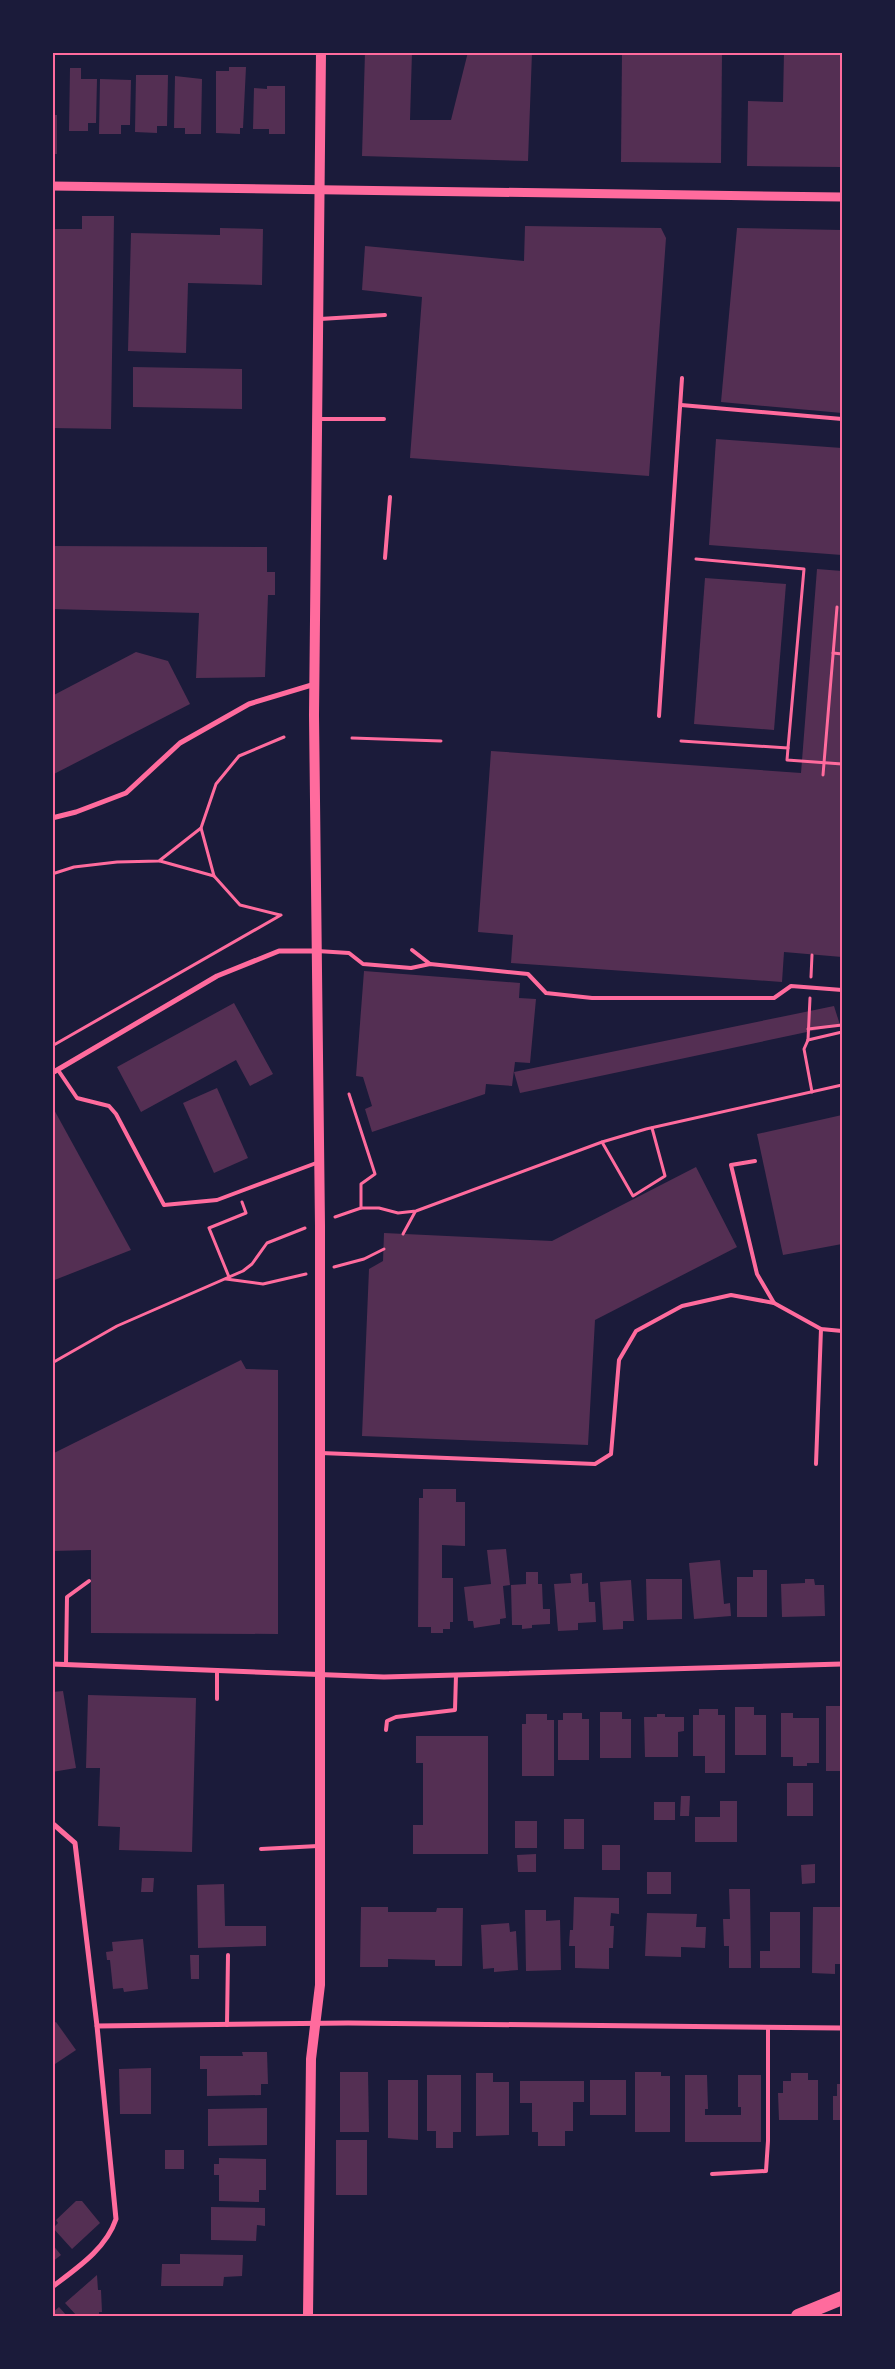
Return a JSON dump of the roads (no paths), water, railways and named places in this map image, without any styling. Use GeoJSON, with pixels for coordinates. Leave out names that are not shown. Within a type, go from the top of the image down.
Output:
{"type":"FeatureCollection","features":[{"type":"Feature","properties":{"kind":"highway"},"geometry":{"type":"LineString","coordinates":[[798,2316],[842,2298]]}},
{"type":"Feature","properties":{"kind":"main road"},"geometry":{"type":"LineString","coordinates":[[308,2316],[311,2059],[320,1985],[321,1453],[315,684],[321,52]]}},
{"type":"Feature","properties":{"kind":"street"},"geometry":{"type":"LineString","coordinates":[[52,186],[842,197]]}},
{"type":"Feature","properties":{"kind":"street"},"geometry":{"type":"LineString","coordinates":[[52,818],[76,812],[126,793],[180,743],[249,704],[315,684]]}},
{"type":"Feature","properties":{"kind":"street"},"geometry":{"type":"LineString","coordinates":[[55,1072],[217,976],[279,950],[317,951]]}},
{"type":"Feature","properties":{"kind":"street"},"geometry":{"type":"LineString","coordinates":[[52,1664],[384,1677],[842,1664]]}},
{"type":"Feature","properties":{"kind":"street"},"geometry":{"type":"LineString","coordinates":[[52,1823],[75,1843],[97,2026],[116,2219],[112,2231],[96,2252],[52,2287]]}},
{"type":"Feature","properties":{"kind":"street"},"geometry":{"type":"LineString","coordinates":[[97,2026],[315,2025],[348,2023],[842,2028]]}},
{"type":"Feature","properties":{"kind":"lane"},"geometry":{"type":"LineString","coordinates":[[318,319],[385,315]]}},
{"type":"Feature","properties":{"kind":"lane"},"geometry":{"type":"LineString","coordinates":[[659,716],[682,378]]}},
{"type":"Feature","properties":{"kind":"lane"},"geometry":{"type":"LineString","coordinates":[[681,405],[842,419]]}},
{"type":"Feature","properties":{"kind":"lane"},"geometry":{"type":"LineString","coordinates":[[317,420],[384,419]]}},
{"type":"Feature","properties":{"kind":"lane"},"geometry":{"type":"LineString","coordinates":[[385,558],[390,497]]}},
{"type":"Feature","properties":{"kind":"lane"},"geometry":{"type":"LineString","coordinates":[[412,950],[430,964]]}},
{"type":"Feature","properties":{"kind":"lane"},"geometry":{"type":"LineString","coordinates":[[317,951],[349,953],[363,964],[411,968],[430,964],[528,974],[546,993],[592,998],[774,998],[791,986],[842,990]]}},
{"type":"Feature","properties":{"kind":"lane"},"geometry":{"type":"LineString","coordinates":[[55,1072],[77,1098],[109,1106],[116,1114],[164,1206],[217,1200],[319,1162]]}},
{"type":"Feature","properties":{"kind":"lane"},"geometry":{"type":"LineString","coordinates":[[755,1161],[732,1165],[757,1274],[774,1303]]}},
{"type":"Feature","properties":{"kind":"lane"},"geometry":{"type":"LineString","coordinates":[[321,1453],[595,1464],[611,1454],[619,1360],[636,1331],[682,1306],[731,1295],[774,1303],[822,1329],[842,1330]]}},
{"type":"Feature","properties":{"kind":"lane"},"geometry":{"type":"LineString","coordinates":[[816,1464],[822,1329]]}},
{"type":"Feature","properties":{"kind":"lane"},"geometry":{"type":"LineString","coordinates":[[66,1664],[67,1597],[89,1581]]}},
{"type":"Feature","properties":{"kind":"lane"},"geometry":{"type":"LineString","coordinates":[[216,1670],[217,1699]]}},
{"type":"Feature","properties":{"kind":"lane"},"geometry":{"type":"LineString","coordinates":[[386,1730],[387,1721],[396,1717],[455,1710],[456,1675]]}},
{"type":"Feature","properties":{"kind":"lane"},"geometry":{"type":"LineString","coordinates":[[261,1849],[320,1846]]}},
{"type":"Feature","properties":{"kind":"lane"},"geometry":{"type":"LineString","coordinates":[[227,2026],[228,1955]]}},
{"type":"Feature","properties":{"kind":"lane"},"geometry":{"type":"LineString","coordinates":[[712,2174],[766,2171],[768,2141],[768,2028]]}}]}
